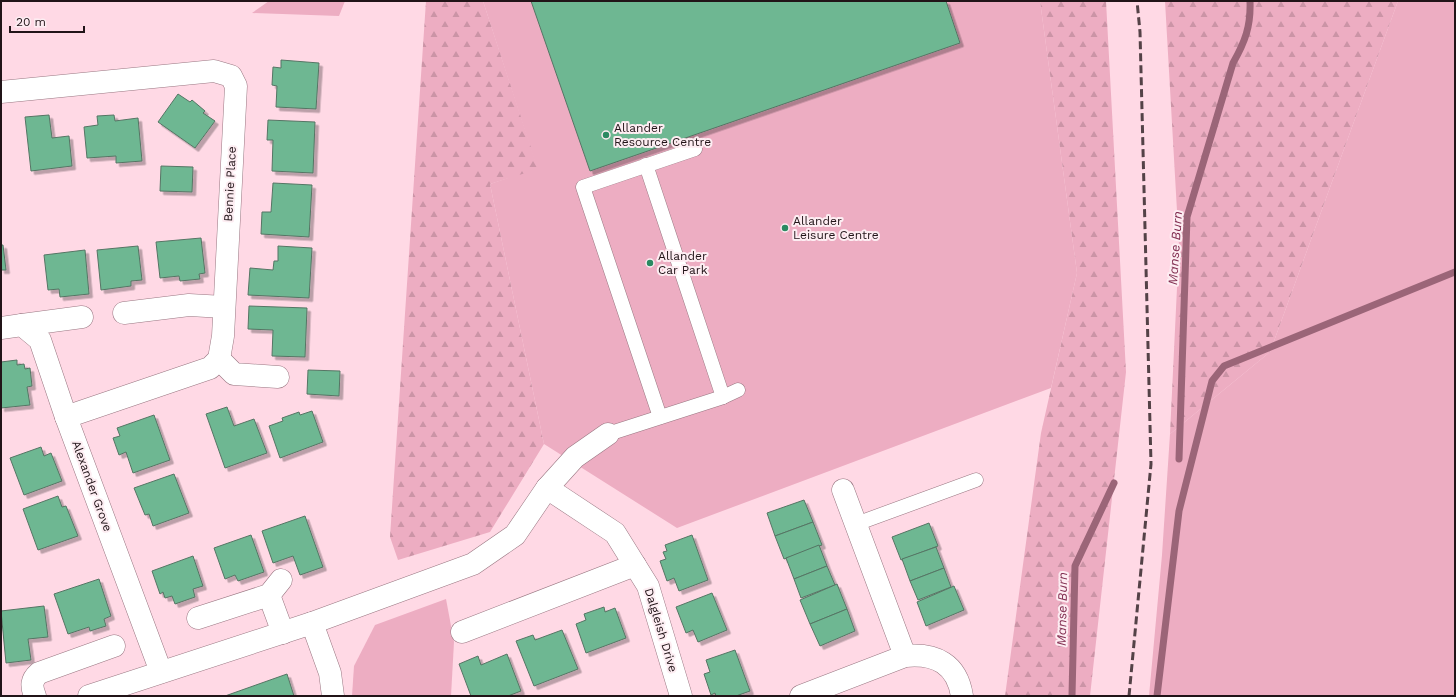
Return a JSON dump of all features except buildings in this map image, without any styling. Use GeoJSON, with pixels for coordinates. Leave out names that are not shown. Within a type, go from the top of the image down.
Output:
{"type":"FeatureCollection","features":[{"type":"Feature","properties":{"kind":"street","name":"Bennie Place"},"geometry":{"type":"LineString","coordinates":[[1,92],[214,71],[231,76],[236,86],[223,336],[219,359]]}},
{"type":"Feature","properties":{"kind":"street"},"geometry":{"type":"LineString","coordinates":[[124,313],[189,305],[224,307]]}},
{"type":"Feature","properties":{"kind":"street"},"geometry":{"type":"LineString","coordinates":[[11,326],[82,317]]}},
{"type":"Feature","properties":{"kind":"street","name":"Alexander Grove"},"geometry":{"type":"LineString","coordinates":[[11,326],[40,340],[66,416],[161,672]]}},
{"type":"Feature","properties":{"kind":"street"},"geometry":{"type":"LineString","coordinates":[[66,416],[210,368],[219,359],[234,374],[278,377]]}},
{"type":"Feature","properties":{"kind":"street"},"geometry":{"type":"LineString","coordinates":[[89,696],[312,623],[473,564],[515,535],[547,488],[575,457],[608,434]]}},
{"type":"Feature","properties":{"kind":"street","name":"Dalgleish Drive"},"geometry":{"type":"LineString","coordinates":[[547,488],[615,533],[648,586],[681,696]]}},
{"type":"Feature","properties":{"kind":"street"},"geometry":{"type":"LineString","coordinates":[[843,490],[905,656]]}},
{"type":"Feature","properties":{"kind":"street"},"geometry":{"type":"LineString","coordinates":[[462,632],[635,565]]}},
{"type":"Feature","properties":{"kind":"street"},"geometry":{"type":"LineString","coordinates":[[198,618],[275,587],[283,632]]}},
{"type":"Feature","properties":{"kind":"street"},"geometry":{"type":"LineString","coordinates":[[312,623],[330,673],[332,696]]}},
{"type":"Feature","properties":{"kind":"street"},"geometry":{"type":"LineString","coordinates":[[35,696],[32,684],[35,677],[39,673],[114,646]]}},
{"type":"Feature","properties":{"kind":"street"},"geometry":{"type":"LineString","coordinates":[[801,696],[905,656],[918,655],[935,657],[951,670],[960,685],[962,696]]}},
{"type":"Feature","properties":{"kind":"lane"},"geometry":{"type":"LineString","coordinates":[[660,416],[583,187],[694,149]]}},
{"type":"Feature","properties":{"kind":"lane"},"geometry":{"type":"LineString","coordinates":[[646,165],[723,397]]}},
{"type":"Feature","properties":{"kind":"lane"},"geometry":{"type":"LineString","coordinates":[[608,434],[660,416],[723,397],[738,390]]}},
{"type":"Feature","properties":{"kind":"lane"},"geometry":{"type":"LineString","coordinates":[[856,524],[976,480]]}},
{"type":"Feature","properties":{"kind":"green space"},"geometry":{"type":"Polygon","coordinates":[[[269,1],[345,1],[339,16],[252,13],[269,1]]]}},
{"type":"Feature","properties":{"kind":"green space"},"geometry":{"type":"Polygon","coordinates":[[[426,1],[483,1],[538,169],[490,184],[544,444],[490,532],[398,560],[390,537],[426,1]]]}},
{"type":"Feature","properties":{"kind":"green space","name":"Allander Leisure Centre"},"geometry":{"type":"Polygon","coordinates":[[[483,1],[1040,1],[1077,273],[1051,388],[677,528],[544,444],[490,184],[537,168],[483,1]]]}},
{"type":"Feature","properties":{"kind":"green space"},"geometry":{"type":"Polygon","coordinates":[[[1040,1],[1106,1],[1126,372],[1090,696],[1005,696],[1041,433],[1077,273],[1040,1]]]}},
{"type":"Feature","properties":{"kind":"green space"},"geometry":{"type":"Polygon","coordinates":[[[1165,1],[1398,1],[1270,352],[1170,434],[1179,246],[1165,1]]]}},
{"type":"Feature","properties":{"kind":"green space"},"geometry":{"type":"Polygon","coordinates":[[[1398,1],[1455,1],[1455,696],[1149,696],[1162,555],[1170,434],[1270,352],[1398,1]]]}},
{"type":"Feature","properties":{"kind":"green space"},"geometry":{"type":"Polygon","coordinates":[[[446,599],[454,642],[451,696],[352,696],[354,666],[375,625],[446,599]]]}},
{"type":"Feature","properties":{"kind":"waterway","name":"Manse Burn"},"geometry":{"type":"LineString","coordinates":[[1179,459],[1187,217],[1233,63],[1246,34],[1250,1]]}},
{"type":"Feature","properties":{"kind":"waterway"},"geometry":{"type":"LineString","coordinates":[[1157,696],[1179,511],[1212,381],[1224,366],[1455,272]]}},
{"type":"Feature","properties":{"kind":"waterway","name":"Manse Burn"},"geometry":{"type":"LineString","coordinates":[[1072,696],[1075,566],[1114,483]]}},
{"type":"Feature","properties":{"kind":"railway"},"geometry":{"type":"LineString","coordinates":[[1129,696],[1151,464],[1140,32],[1137,1]]}},
{"type":"Feature","properties":{"kind":"place","name":"Allander Resource Centre"},"geometry":{"type":"Point","coordinates":[606,135]}},
{"type":"Feature","properties":{"kind":"place","name":"Allander Leisure Centre"},"geometry":{"type":"Point","coordinates":[785,228]}},
{"type":"Feature","properties":{"kind":"place","name":"Allander Car Park"},"geometry":{"type":"Point","coordinates":[650,263]}}]}
